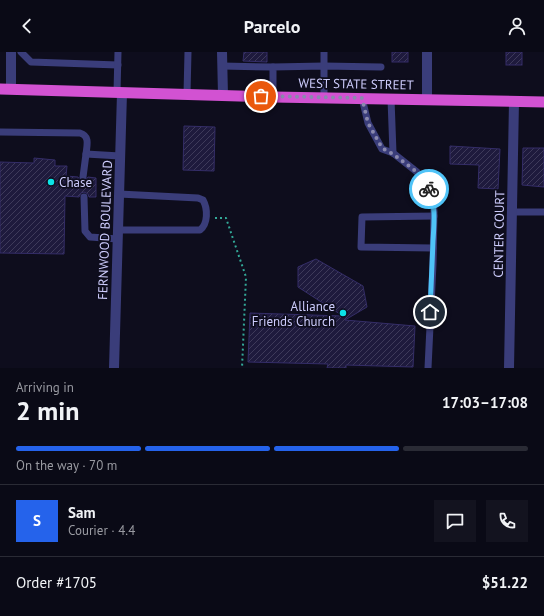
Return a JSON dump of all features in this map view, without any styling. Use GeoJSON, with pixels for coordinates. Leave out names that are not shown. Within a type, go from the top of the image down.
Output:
{"type":"FeatureCollection","features":[{"type":"Feature","properties":{"kind":"highway","name":"WEST STATE STREET"},"geometry":{"type":"LineString","coordinates":[[5,89],[273,97],[544,102]]}},
{"type":"Feature","properties":{"kind":"street"},"geometry":{"type":"LineString","coordinates":[[5,89],[11,52]]}},
{"type":"Feature","properties":{"kind":"street"},"geometry":{"type":"LineString","coordinates":[[222,52],[223,95]]}},
{"type":"Feature","properties":{"kind":"street"},"geometry":{"type":"LineString","coordinates":[[427,52],[427,99]]}},
{"type":"Feature","properties":{"kind":"street","name":"FERNWOOD BOULEVARD"},"geometry":{"type":"LineString","coordinates":[[114,368],[120,156],[120,93]]}},
{"type":"Feature","properties":{"kind":"street","name":"CENTER COURT"},"geometry":{"type":"LineString","coordinates":[[510,368],[514,101]]}},
{"type":"Feature","properties":{"kind":"lane"},"geometry":{"type":"LineString","coordinates":[[22,52],[31,62],[118,65]]}},
{"type":"Feature","properties":{"kind":"lane"},"geometry":{"type":"LineString","coordinates":[[118,52],[120,93]]}},
{"type":"Feature","properties":{"kind":"lane"},"geometry":{"type":"LineString","coordinates":[[187,94],[188,52]]}},
{"type":"Feature","properties":{"kind":"lane"},"geometry":{"type":"LineString","coordinates":[[324,52],[324,97]]}},
{"type":"Feature","properties":{"kind":"lane"},"geometry":{"type":"LineString","coordinates":[[222,66],[381,67]]}},
{"type":"Feature","properties":{"kind":"lane"},"geometry":{"type":"LineString","coordinates":[[273,67],[273,97]]}},
{"type":"Feature","properties":{"kind":"lane"},"geometry":{"type":"LineString","coordinates":[[362,98],[368,123],[378,143],[382,148],[393,154],[417,172],[429,189],[433,198],[434,216],[428,368]]}},
{"type":"Feature","properties":{"kind":"lane"},"geometry":{"type":"LineString","coordinates":[[391,99],[393,154]]}},
{"type":"Feature","properties":{"kind":"lane"},"geometry":{"type":"LineString","coordinates":[[0,132],[85,134],[87,137],[83,177]]}},
{"type":"Feature","properties":{"kind":"lane"},"geometry":{"type":"LineString","coordinates":[[86,154],[120,156]]}},
{"type":"Feature","properties":{"kind":"lane"},"geometry":{"type":"LineString","coordinates":[[84,197],[85,232],[90,237],[118,234],[200,230],[206,223],[205,204],[203,200],[198,198],[119,194]]}},
{"type":"Feature","properties":{"kind":"lane"},"geometry":{"type":"LineString","coordinates":[[513,212],[544,212]]}},
{"type":"Feature","properties":{"kind":"lane"},"geometry":{"type":"LineString","coordinates":[[433,248],[361,247],[362,217],[434,216]]}},
{"type":"Feature","properties":{"kind":"path"},"geometry":{"type":"LineString","coordinates":[[206,217],[226,218],[246,277],[242,368]]}},
{"type":"Feature","properties":{"kind":"building"},"geometry":{"type":"Polygon","coordinates":[[[244,52],[267,52],[267,62],[243,61],[244,52]]]}},
{"type":"Feature","properties":{"kind":"building"},"geometry":{"type":"Polygon","coordinates":[[[392,52],[408,52],[408,62],[392,62],[392,52]]]}},
{"type":"Feature","properties":{"kind":"building"},"geometry":{"type":"Polygon","coordinates":[[[506,52],[522,52],[522,65],[506,65],[506,52]]]}},
{"type":"Feature","properties":{"kind":"building"},"geometry":{"type":"Polygon","coordinates":[[[184,126],[215,127],[214,171],[183,170],[184,126]]]}},
{"type":"Feature","properties":{"kind":"building"},"geometry":{"type":"Polygon","coordinates":[[[450,146],[500,149],[498,189],[478,188],[479,165],[450,164],[450,146]]]}},
{"type":"Feature","properties":{"kind":"building"},"geometry":{"type":"Polygon","coordinates":[[[523,148],[544,148],[544,187],[522,185],[523,148]]]}},
{"type":"Feature","properties":{"kind":"building"},"geometry":{"type":"Polygon","coordinates":[[[34,158],[55,160],[55,166],[67,166],[66,176],[78,177],[82,182],[88,177],[96,178],[96,197],[89,197],[88,194],[84,192],[81,193],[79,197],[65,196],[64,254],[0,253],[0,162],[34,163],[34,158]]]}},
{"type":"Feature","properties":{"kind":"building","name":"Alliance Friends Church"},"geometry":{"type":"Polygon","coordinates":[[[316,259],[363,286],[367,307],[345,320],[415,326],[413,367],[346,365],[346,368],[327,368],[328,364],[248,362],[250,313],[343,316],[298,287],[298,267],[316,259]]]}},
{"type":"Feature","properties":{"kind":"way so far"},"geometry":{"type":"LineString","coordinates":[[261,96],[362,98],[368,123],[378,143],[385,151],[403,160],[417,172],[429,189]]}},
{"type":"Feature","properties":{"kind":"place","name":"Chase"},"geometry":{"type":"Point","coordinates":[51,182]}},
{"type":"Feature","properties":{"kind":"place","name":"Alliance Friends Church"},"geometry":{"type":"Point","coordinates":[343,313]}},
{"type":"Feature","properties":{"kind":"route"},"geometry":{"type":"LineString","coordinates":[[429,189],[433,198],[434,212],[430,312]]}}]}
